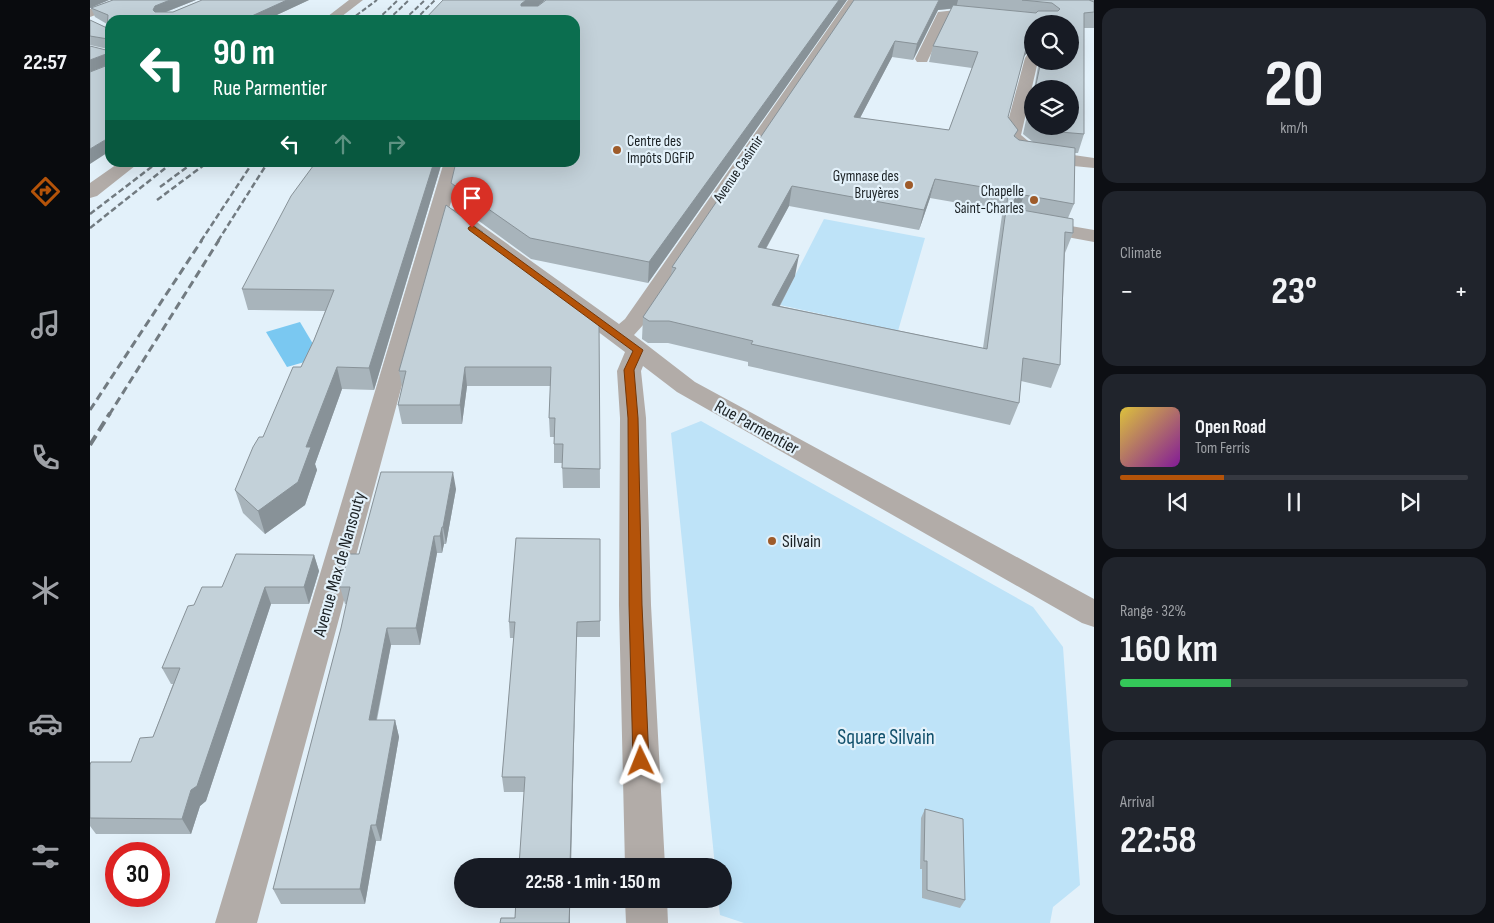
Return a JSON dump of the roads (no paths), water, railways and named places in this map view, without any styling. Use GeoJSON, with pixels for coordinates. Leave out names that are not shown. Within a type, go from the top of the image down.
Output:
{"type":"FeatureCollection","features":[{"type":"Feature","properties":{"kind":"street"},"geometry":{"type":"LineString","coordinates":[[92,20],[125,0]]}},
{"type":"Feature","properties":{"kind":"street"},"geometry":{"type":"LineString","coordinates":[[336,15],[357,0]]}},
{"type":"Feature","properties":{"kind":"street","name":"Avenue Casimir"},"geometry":{"type":"LineString","coordinates":[[629,343],[633,324],[854,0]]}},
{"type":"Feature","properties":{"kind":"street"},"geometry":{"type":"LineString","coordinates":[[922,59],[943,15],[956,14],[1024,20]]}},
{"type":"Feature","properties":{"kind":"street"},"geometry":{"type":"LineString","coordinates":[[1029,70],[1012,136],[1022,146],[1036,155]]}},
{"type":"Feature","properties":{"kind":"street"},"geometry":{"type":"LineString","coordinates":[[1013,152],[1094,163]]}},
{"type":"Feature","properties":{"kind":"street"},"geometry":{"type":"LineString","coordinates":[[90,192],[125,167]]}},
{"type":"Feature","properties":{"kind":"street","name":"Avenue Max de Nansouty"},"geometry":{"type":"LineString","coordinates":[[236,923],[452,167]]}},
{"type":"Feature","properties":{"kind":"street","name":"Rue Parmentier"},"geometry":{"type":"LineString","coordinates":[[442,205],[686,387],[1094,614]]}},
{"type":"Feature","properties":{"kind":"street"},"geometry":{"type":"LineString","coordinates":[[1017,223],[1094,236]]}},
{"type":"Feature","properties":{"kind":"street"},"geometry":{"type":"LineString","coordinates":[[629,343],[633,418],[635,605],[645,858]]}},
{"type":"Feature","properties":{"kind":"street"},"geometry":{"type":"LineString","coordinates":[[646,908],[647,923]]}},
{"type":"Feature","properties":{"kind":"water"},"geometry":{"type":"Polygon","coordinates":[[[300,322],[316,349],[308,361],[287,367],[266,332],[300,322]]]}},
{"type":"Feature","properties":{"kind":"railway"},"geometry":{"type":"LineString","coordinates":[[357,15],[377,0]]}},
{"type":"Feature","properties":{"kind":"railway"},"geometry":{"type":"LineString","coordinates":[[382,15],[398,0]]}},
{"type":"Feature","properties":{"kind":"railway"},"geometry":{"type":"LineString","coordinates":[[393,15],[409,0]]}},
{"type":"Feature","properties":{"kind":"railway"},"geometry":{"type":"LineString","coordinates":[[409,15],[425,0]]}},
{"type":"Feature","properties":{"kind":"railway"},"geometry":{"type":"LineString","coordinates":[[420,15],[435,0]]}},
{"type":"Feature","properties":{"kind":"railway"},"geometry":{"type":"LineString","coordinates":[[90,214],[151,167]]}},
{"type":"Feature","properties":{"kind":"railway"},"geometry":{"type":"LineString","coordinates":[[90,228],[167,167]]}},
{"type":"Feature","properties":{"kind":"railway"},"geometry":{"type":"LineString","coordinates":[[160,187],[187,167]]}},
{"type":"Feature","properties":{"kind":"railway"},"geometry":{"type":"LineString","coordinates":[[157,200],[201,167]]}},
{"type":"Feature","properties":{"kind":"railway"},"geometry":{"type":"LineString","coordinates":[[201,241],[250,167]]}},
{"type":"Feature","properties":{"kind":"railway"},"geometry":{"type":"LineString","coordinates":[[218,241],[265,167]]}},
{"type":"Feature","properties":{"kind":"railway"},"geometry":{"type":"LineString","coordinates":[[90,410],[202,240]]}},
{"type":"Feature","properties":{"kind":"railway"},"geometry":{"type":"LineString","coordinates":[[109,415],[219,240]]}},
{"type":"Feature","properties":{"kind":"railway"},"geometry":{"type":"LineString","coordinates":[[90,445],[110,413]]}},
{"type":"Feature","properties":{"kind":"place","name":"Centre des Impôts DGFiP"},"geometry":{"type":"Point","coordinates":[617,150]}},
{"type":"Feature","properties":{"kind":"place","name":"Gymnase des Bruyères"},"geometry":{"type":"Point","coordinates":[909,185]}},
{"type":"Feature","properties":{"kind":"place","name":"Chapelle Saint-Charles"},"geometry":{"type":"Point","coordinates":[1034,200]}},
{"type":"Feature","properties":{"kind":"place","name":"Silvain"},"geometry":{"type":"Point","coordinates":[772,541]}},
{"type":"Feature","properties":{"kind":"park label","name":"Square Silvain"},"geometry":{"type":"Point","coordinates":[886,737]}}]}
